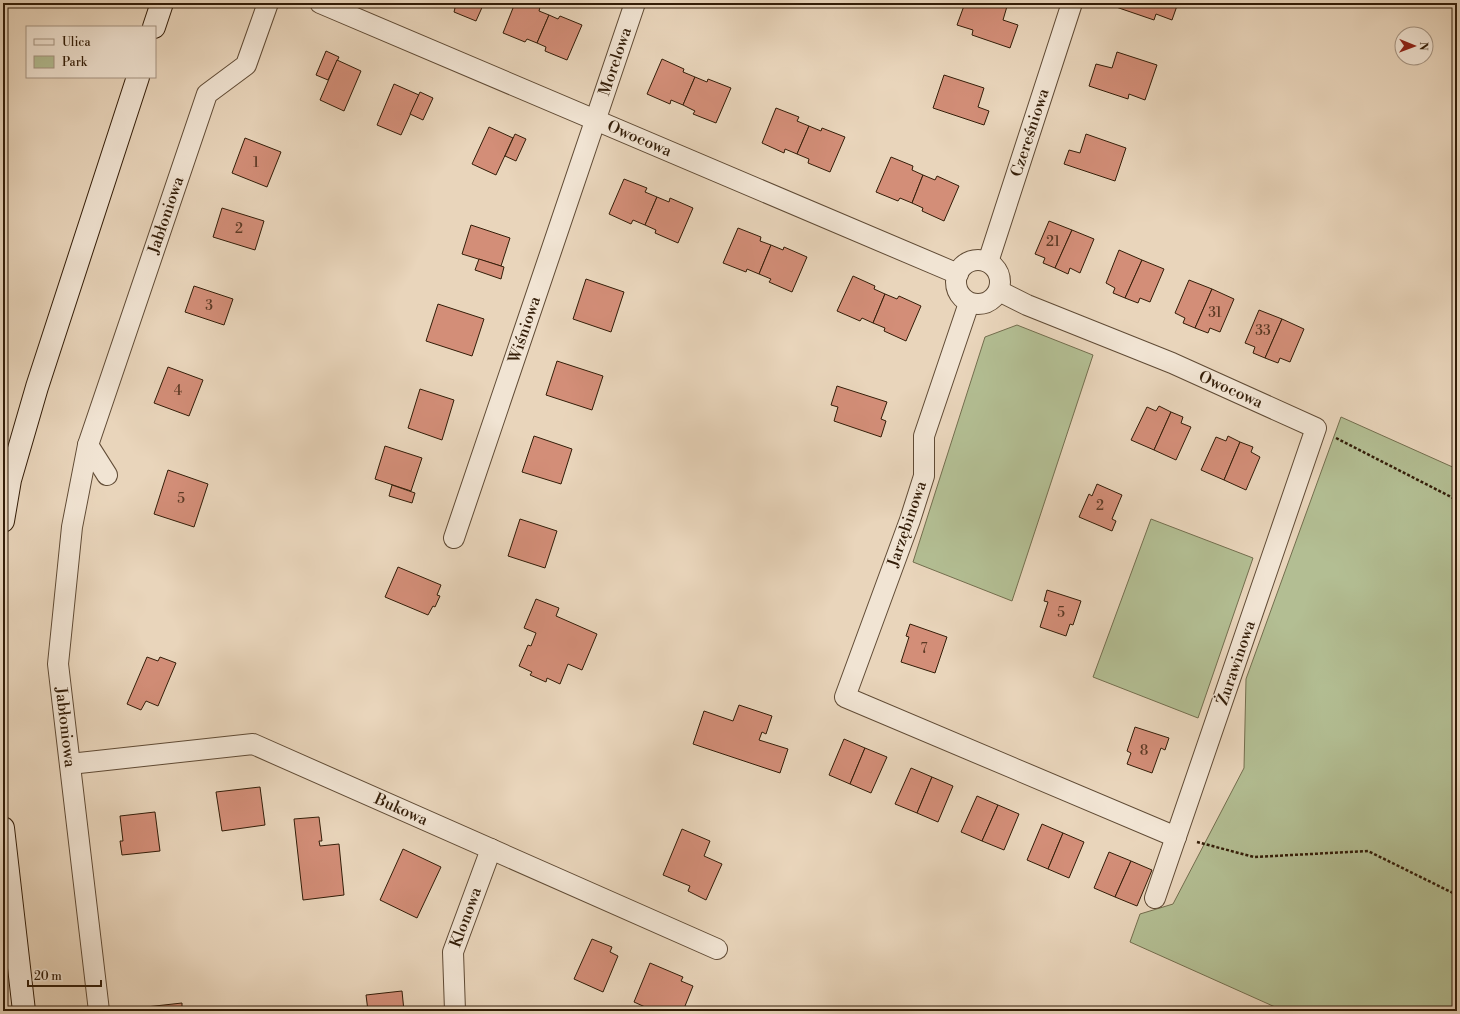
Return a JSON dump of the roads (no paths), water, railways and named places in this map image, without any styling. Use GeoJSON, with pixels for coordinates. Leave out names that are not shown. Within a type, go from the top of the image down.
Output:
{"type":"FeatureCollection","features":[{"type":"Feature","properties":{"kind":"main road"},"geometry":{"type":"LineString","coordinates":[[154,26],[162,3]]}},
{"type":"Feature","properties":{"kind":"main road"},"geometry":{"type":"LineString","coordinates":[[3,521],[10,480],[37,387],[138,78]]}},
{"type":"Feature","properties":{"kind":"main road"},"geometry":{"type":"LineString","coordinates":[[3,828],[24,1011]]}},
{"type":"Feature","properties":{"kind":"street","name":"Jabłoniowa"},"geometry":{"type":"LineString","coordinates":[[99,1011],[58,664],[72,527],[88,445],[207,94],[246,65],[268,3]]}},
{"type":"Feature","properties":{"kind":"street","name":"Owocowa"},"geometry":{"type":"LineString","coordinates":[[320,3],[958,274]]}},
{"type":"Feature","properties":{"kind":"street","name":"Morelowa"},"geometry":{"type":"LineString","coordinates":[[596,121],[635,3]]}},
{"type":"Feature","properties":{"kind":"street","name":"Czereśniowa"},"geometry":{"type":"LineString","coordinates":[[988,262],[1072,3]]}},
{"type":"Feature","properties":{"kind":"street","name":"Wiśniowa"},"geometry":{"type":"LineString","coordinates":[[454,538],[596,121]]}},
{"type":"Feature","properties":{"kind":"street"},"geometry":{"type":"LineString","coordinates":[[980,260],[988,262],[998,271],[1001,284],[999,291],[990,302],[983,304],[969,303],[962,298],[958,292],[956,284],[958,274],[965,264],[972,261],[980,260]]}},
{"type":"Feature","properties":{"kind":"street","name":"Owocowa"},"geometry":{"type":"LineString","coordinates":[[999,291],[1027,305],[1172,363],[1316,428]]}},
{"type":"Feature","properties":{"kind":"street","name":"Jarzębinowa"},"geometry":{"type":"LineString","coordinates":[[969,303],[924,436],[924,476],[910,520],[845,697],[1176,837]]}},
{"type":"Feature","properties":{"kind":"street","name":"Żurawinowa"},"geometry":{"type":"LineString","coordinates":[[1155,898],[1316,428]]}},
{"type":"Feature","properties":{"kind":"street"},"geometry":{"type":"LineString","coordinates":[[88,445],[107,475]]}},
{"type":"Feature","properties":{"kind":"street","name":"Bukowa"},"geometry":{"type":"LineString","coordinates":[[70,764],[253,744],[717,949]]}},
{"type":"Feature","properties":{"kind":"street","name":"Klonowa"},"geometry":{"type":"LineString","coordinates":[[455,1011],[453,952],[491,849]]}}]}
